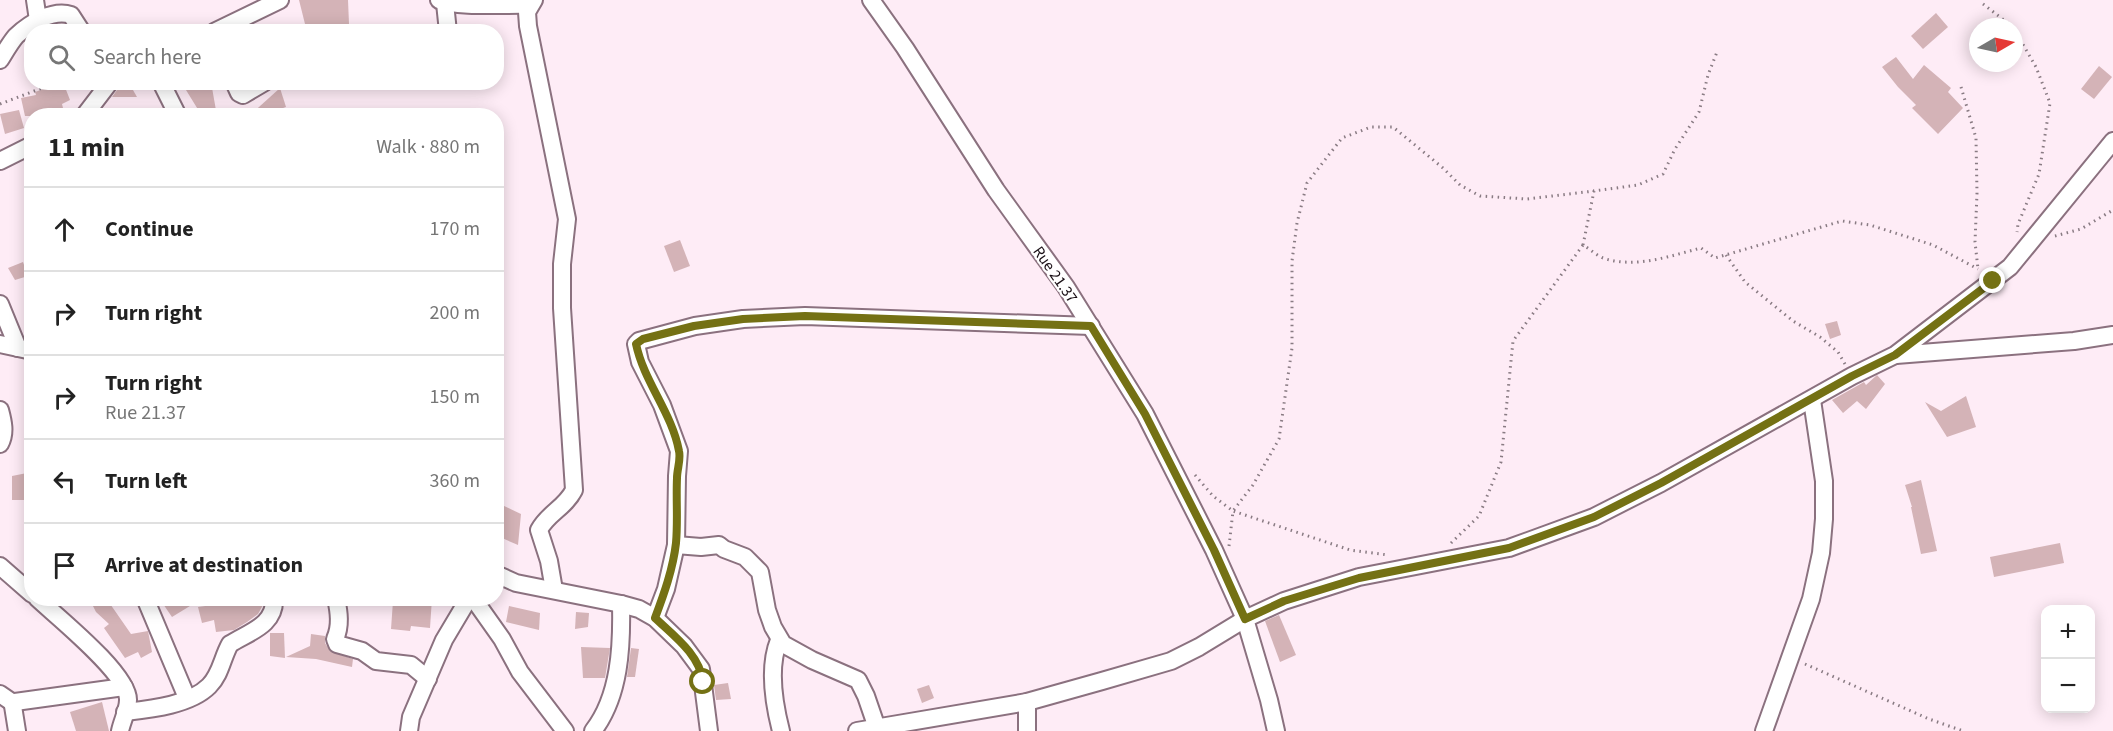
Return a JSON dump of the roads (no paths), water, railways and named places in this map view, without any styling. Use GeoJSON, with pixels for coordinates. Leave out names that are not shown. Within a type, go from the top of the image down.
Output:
{"type":"FeatureCollection","features":[{"type":"Feature","properties":{"kind":"street"},"geometry":{"type":"LineString","coordinates":[[35,0],[38,20]]}},
{"type":"Feature","properties":{"kind":"street"},"geometry":{"type":"LineString","coordinates":[[230,24],[280,0]]}},
{"type":"Feature","properties":{"kind":"street","name":"Rue 21.37"},"geometry":{"type":"LineString","coordinates":[[871,0],[905,48],[996,190],[1066,287],[1145,414],[1245,619],[1276,731]]}},
{"type":"Feature","properties":{"kind":"street"},"geometry":{"type":"LineString","coordinates":[[446,24],[442,1],[532,2],[527,12],[528,26],[567,219],[562,264],[562,308],[574,490],[562,508],[550,514],[539,530],[549,561],[554,590]]}},
{"type":"Feature","properties":{"kind":"street"},"geometry":{"type":"LineString","coordinates":[[33,24],[38,20],[63,12],[71,15],[77,24]]}},
{"type":"Feature","properties":{"kind":"street"},"geometry":{"type":"LineString","coordinates":[[0,60],[15,38],[24,31]]}},
{"type":"Feature","properties":{"kind":"street"},"geometry":{"type":"LineString","coordinates":[[90,108],[104,90]]}},
{"type":"Feature","properties":{"kind":"street"},"geometry":{"type":"LineString","coordinates":[[166,90],[174,108]]}},
{"type":"Feature","properties":{"kind":"street"},"geometry":{"type":"LineString","coordinates":[[238,90],[243,95],[251,90]]}},
{"type":"Feature","properties":{"kind":"street"},"geometry":{"type":"LineString","coordinates":[[857,731],[1027,702],[1171,661],[1245,619],[1284,601],[1359,578],[1509,548],[1594,517],[1661,483],[1852,376],[1895,355],[2016,261],[2024,236],[2113,141]]}},
{"type":"Feature","properties":{"kind":"street"},"geometry":{"type":"LineString","coordinates":[[0,161],[24,149]]}},
{"type":"Feature","properties":{"kind":"street"},"geometry":{"type":"LineString","coordinates":[[0,304],[24,348]]}},
{"type":"Feature","properties":{"kind":"street"},"geometry":{"type":"LineString","coordinates":[[655,618],[666,589],[676,545],[676,476],[679,451],[662,405],[640,362],[636,344],[639,341],[694,326],[743,319],[795,316],[1091,326]]}},
{"type":"Feature","properties":{"kind":"street"},"geometry":{"type":"LineString","coordinates":[[1895,355],[2074,341],[2113,335]]}},
{"type":"Feature","properties":{"kind":"street"},"geometry":{"type":"LineString","coordinates":[[0,344],[24,350]]}},
{"type":"Feature","properties":{"kind":"street"},"geometry":{"type":"LineString","coordinates":[[1764,731],[1811,599],[1821,553],[1824,481],[1812,399]]}},
{"type":"Feature","properties":{"kind":"street"},"geometry":{"type":"LineString","coordinates":[[0,410],[3,424],[3,438],[0,444]]}},
{"type":"Feature","properties":{"kind":"street"},"geometry":{"type":"LineString","coordinates":[[676,545],[701,547],[719,545],[745,557],[760,572],[767,610],[779,640],[793,651],[858,680],[877,728]]}},
{"type":"Feature","properties":{"kind":"street"},"geometry":{"type":"LineString","coordinates":[[0,566],[24,587]]}},
{"type":"Feature","properties":{"kind":"street"},"geometry":{"type":"LineString","coordinates":[[504,578],[516,584],[621,604],[639,609],[655,618],[684,646],[701,669],[709,731]]}},
{"type":"Feature","properties":{"kind":"street"},"geometry":{"type":"LineString","coordinates":[[593,731],[607,705],[617,675],[622,626],[621,604]]}},
{"type":"Feature","properties":{"kind":"street"},"geometry":{"type":"LineString","coordinates":[[46,606],[100,654],[124,687],[129,701],[120,731]]}},
{"type":"Feature","properties":{"kind":"street"},"geometry":{"type":"LineString","coordinates":[[148,606],[187,698]]}},
{"type":"Feature","properties":{"kind":"street"},"geometry":{"type":"LineString","coordinates":[[125,712],[172,704],[210,686],[224,663],[230,644],[270,619],[274,606]]}},
{"type":"Feature","properties":{"kind":"street"},"geometry":{"type":"LineString","coordinates":[[338,606],[339,614],[335,639],[337,644],[362,651],[376,662],[411,665],[428,679]]}},
{"type":"Feature","properties":{"kind":"street"},"geometry":{"type":"LineString","coordinates":[[409,731],[411,717],[444,640],[466,606]]}},
{"type":"Feature","properties":{"kind":"street"},"geometry":{"type":"LineString","coordinates":[[477,606],[502,639],[520,672],[565,731]]}},
{"type":"Feature","properties":{"kind":"street"},"geometry":{"type":"LineString","coordinates":[[779,640],[775,650],[774,680],[781,731]]}},
{"type":"Feature","properties":{"kind":"street"},"geometry":{"type":"LineString","coordinates":[[16,731],[7,699],[124,687]]}},
{"type":"Feature","properties":{"kind":"street"},"geometry":{"type":"LineString","coordinates":[[1027,702],[1028,731]]}}]}
